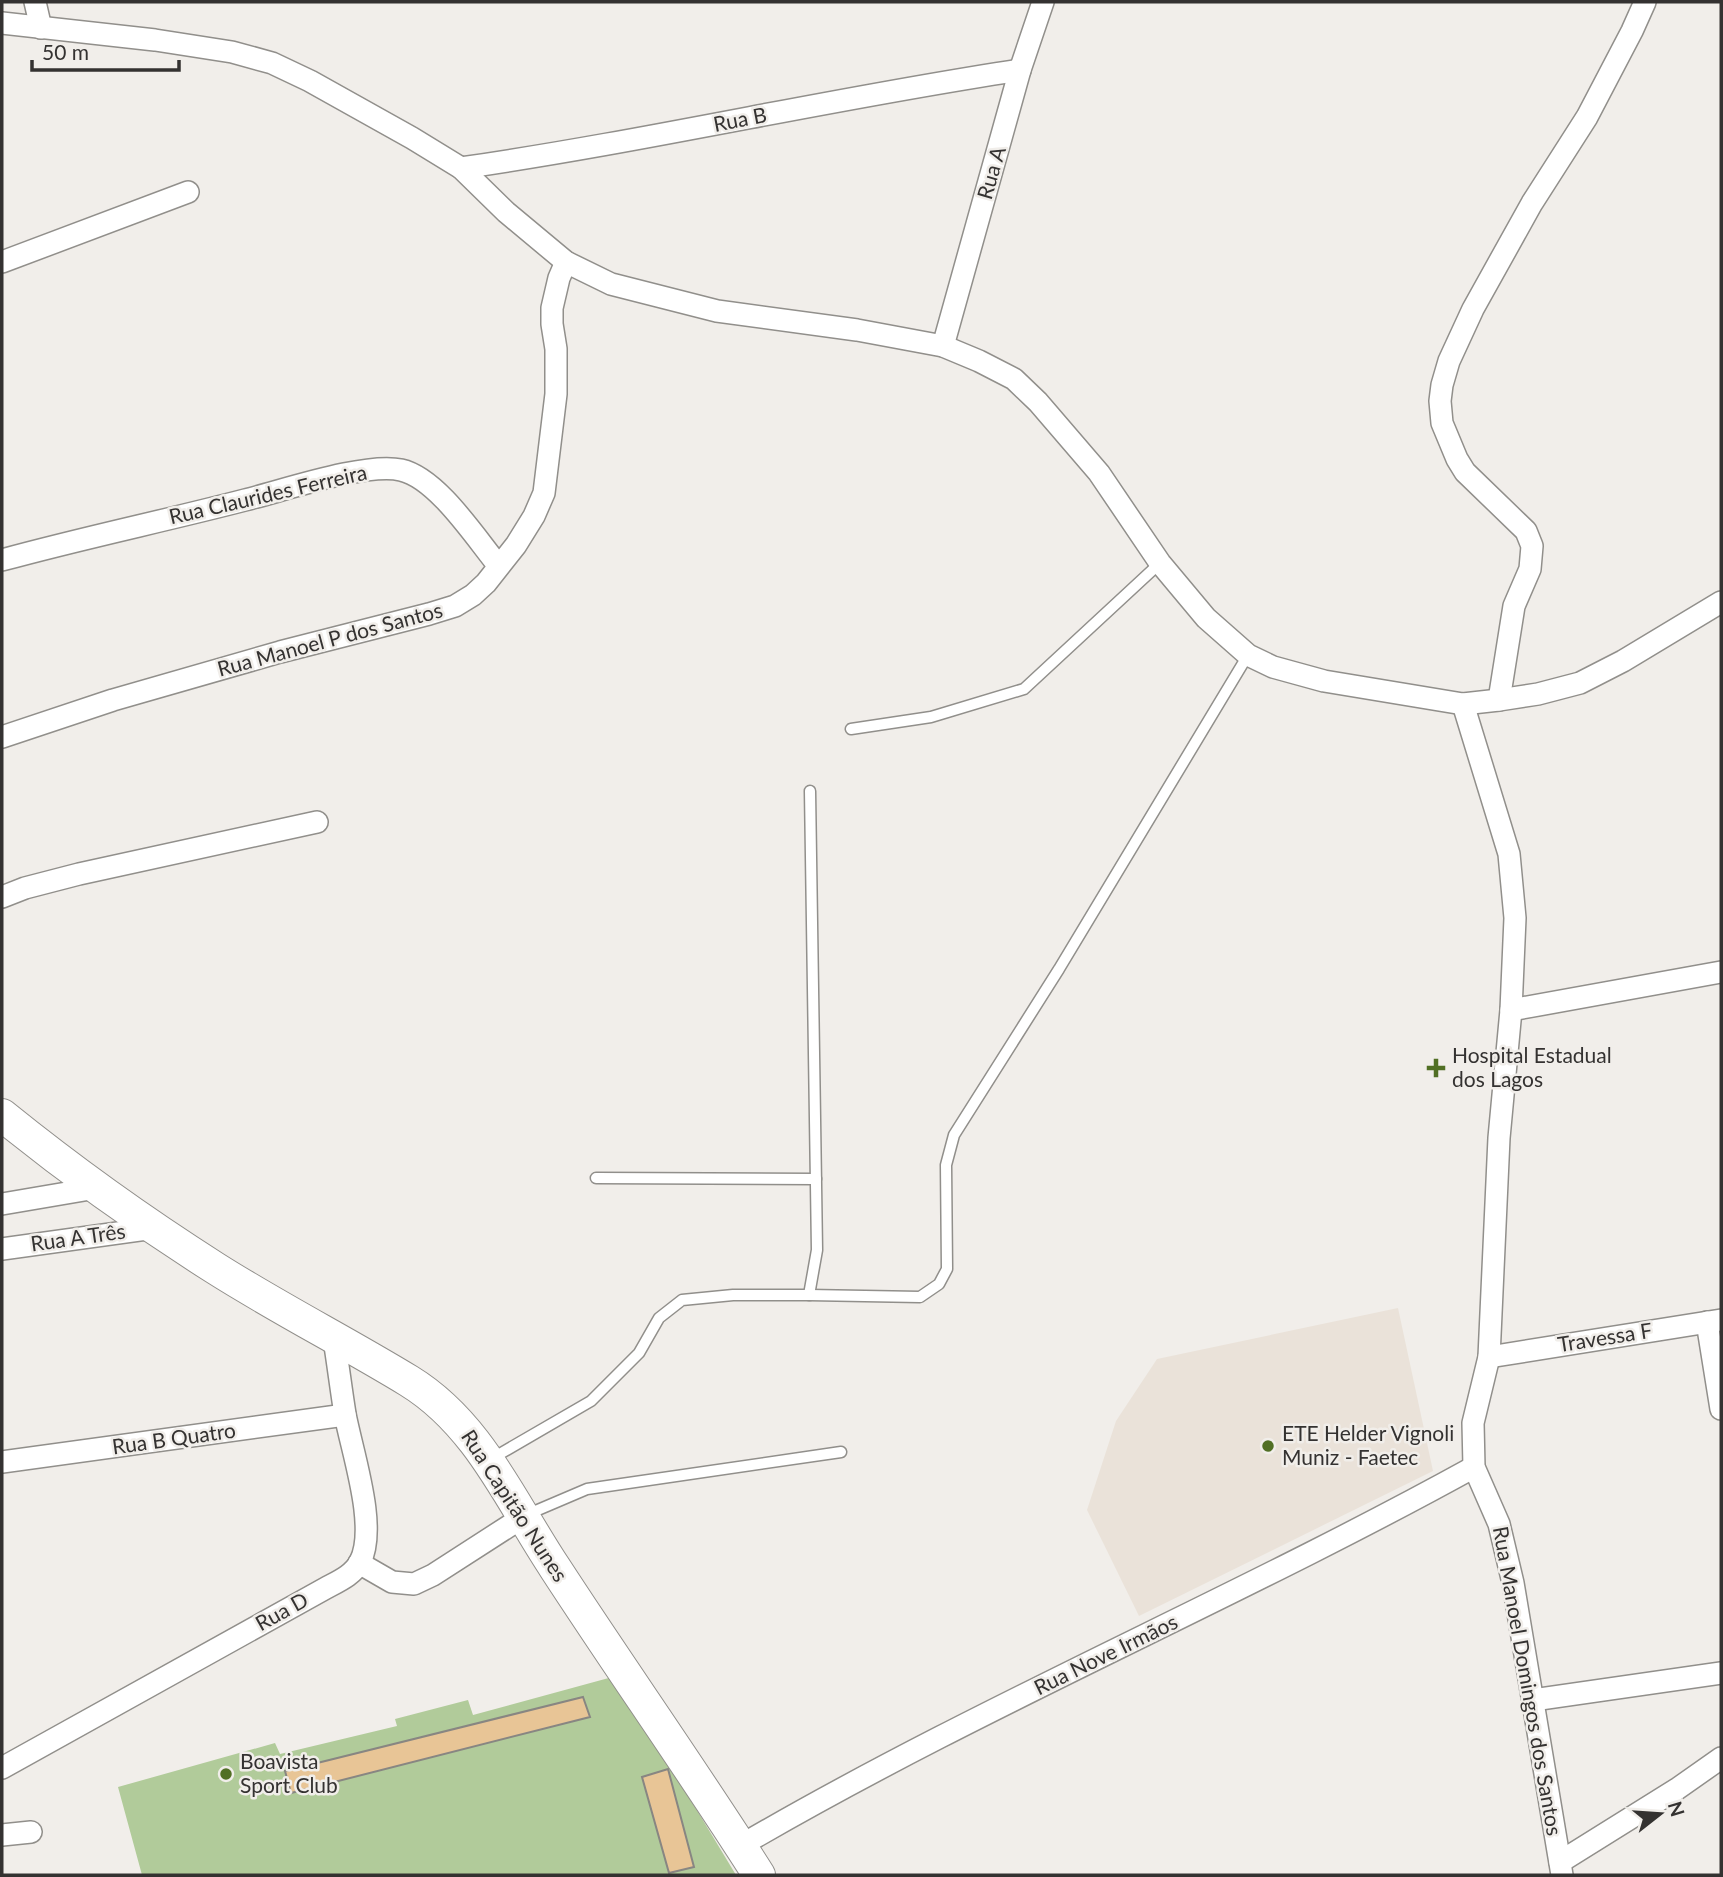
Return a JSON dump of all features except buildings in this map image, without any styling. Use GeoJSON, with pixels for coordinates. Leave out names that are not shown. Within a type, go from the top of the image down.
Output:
{"type":"FeatureCollection","features":[{"type":"Feature","properties":{"kind":"street"},"geometry":{"type":"LineString","coordinates":[[35,2],[41,28]]}},
{"type":"Feature","properties":{"kind":"street","name":"Rua A"},"geometry":{"type":"LineString","coordinates":[[943,346],[1020,71],[1043,2]]}},
{"type":"Feature","properties":{"kind":"street"},"geometry":{"type":"LineString","coordinates":[[1499,700],[1514,606],[1530,569],[1532,546],[1526,531],[1465,472],[1457,459],[1442,423],[1442,385],[1449,361],[1473,309],[1532,204],[1587,117],[1645,2]]}},
{"type":"Feature","properties":{"kind":"street"},"geometry":{"type":"LineString","coordinates":[[2,23],[232,52],[272,63],[310,81],[461,168],[506,212],[566,262],[611,284],[717,311],[857,330],[943,346],[1014,379],[1038,402],[1099,473],[1160,563],[1206,618],[1248,655],[1273,667],[1324,681],[1463,704],[1499,700],[1538,694],[1580,683],[1623,661],[1721,602]]}},
{"type":"Feature","properties":{"kind":"street","name":"Rua B"},"geometry":{"type":"LineString","coordinates":[[461,168],[650,138],[904,88],[1020,71]]}},
{"type":"Feature","properties":{"kind":"street"},"geometry":{"type":"LineString","coordinates":[[2,262],[188,192]]}},
{"type":"Feature","properties":{"kind":"street","name":"Rua Manoel P dos Santos"},"geometry":{"type":"LineString","coordinates":[[2,737],[113,700],[280,652],[383,628],[455,606],[473,595],[516,545],[544,494],[556,394],[552,308],[558,278],[566,262]]}},
{"type":"Feature","properties":{"kind":"street","name":"Rua Claurides Ferreira"},"geometry":{"type":"LineString","coordinates":[[2,561],[86,537],[328,478],[369,470],[400,469],[425,480],[499,565]]}},
{"type":"Feature","properties":{"kind":"street","name":"Rua Manoel Domingos dos Santos"},"geometry":{"type":"LineString","coordinates":[[1463,704],[1508,854],[1516,918],[1511,1010],[1499,1138],[1489,1357],[1474,1423],[1475,1467],[1499,1524],[1513,1583],[1561,1869]]}},
{"type":"Feature","properties":{"kind":"street"},"geometry":{"type":"LineString","coordinates":[[2,897],[79,874],[317,822]]}},
{"type":"Feature","properties":{"kind":"street"},"geometry":{"type":"LineString","coordinates":[[1511,1010],[1721,972]]}},
{"type":"Feature","properties":{"kind":"street","name":"Rua Capitão Nunes"},"geometry":{"type":"LineString","coordinates":[[2,1115],[96,1188],[154,1228],[215,1268],[432,1395],[451,1413],[488,1461],[554,1567],[759,1875]]}},
{"type":"Feature","properties":{"kind":"street"},"geometry":{"type":"LineString","coordinates":[[2,1204],[96,1188]]}},
{"type":"Feature","properties":{"kind":"street","name":"Rua A Três"},"geometry":{"type":"LineString","coordinates":[[2,1249],[154,1228]]}},
{"type":"Feature","properties":{"kind":"street"},"geometry":{"type":"LineString","coordinates":[[1714,1321],[1721,1409]]}},
{"type":"Feature","properties":{"kind":"street","name":"Travessa F"},"geometry":{"type":"LineString","coordinates":[[1489,1357],[1714,1321]]}},
{"type":"Feature","properties":{"kind":"street"},"geometry":{"type":"LineString","coordinates":[[334,1339],[367,1533],[365,1550],[359,1563],[392,1582],[414,1584],[433,1575],[523,1517]]}},
{"type":"Feature","properties":{"kind":"street","name":"Rua B Quatro"},"geometry":{"type":"LineString","coordinates":[[2,1462],[345,1415]]}},
{"type":"Feature","properties":{"kind":"street","name":"Rua Nove Irmãos"},"geometry":{"type":"LineString","coordinates":[[740,1846],[890,1763],[1372,1523],[1475,1467]]}},
{"type":"Feature","properties":{"kind":"street","name":"Rua D"},"geometry":{"type":"LineString","coordinates":[[3,1763],[327,1588],[352,1573],[359,1563]]}},
{"type":"Feature","properties":{"kind":"street"},"geometry":{"type":"LineString","coordinates":[[1533,1700],[1721,1672]]}},
{"type":"Feature","properties":{"kind":"street"},"geometry":{"type":"LineString","coordinates":[[1561,1869],[1721,1758]]}},
{"type":"Feature","properties":{"kind":"street"},"geometry":{"type":"LineString","coordinates":[[2,1835],[31,1832]]}},
{"type":"Feature","properties":{"kind":"lane"},"geometry":{"type":"LineString","coordinates":[[851,729],[931,718],[1024,689],[1160,563]]}},
{"type":"Feature","properties":{"kind":"lane"},"geometry":{"type":"LineString","coordinates":[[488,1461],[591,1401],[639,1353],[659,1318],[682,1300],[733,1295],[920,1297],[939,1284],[947,1269],[946,1165],[954,1135],[1059,969],[1248,655]]}},
{"type":"Feature","properties":{"kind":"lane"},"geometry":{"type":"LineString","coordinates":[[809,1295],[817,1250],[810,791]]}},
{"type":"Feature","properties":{"kind":"lane"},"geometry":{"type":"LineString","coordinates":[[596,1178],[816,1179]]}},
{"type":"Feature","properties":{"kind":"lane"},"geometry":{"type":"LineString","coordinates":[[523,1517],[587,1489],[841,1452]]}},
{"type":"Feature","properties":{"kind":"shaded area","name":"ETE Helder Vignoli Muniz - Faetec"},"geometry":{"type":"Polygon","coordinates":[[[1398,1308],[1433,1471],[1139,1616],[1087,1510],[1116,1421],[1157,1359],[1398,1308]]]}},
{"type":"Feature","properties":{"kind":"green space"},"geometry":{"type":"Polygon","coordinates":[[[616,1676],[736,1875],[142,1875],[118,1787],[275,1743],[280,1754],[397,1726],[395,1719],[468,1700],[473,1715],[616,1676]],[[583,1697],[286,1771],[291,1793],[589,1717],[583,1697]],[[668,1769],[642,1777],[670,1873],[694,1866],[668,1769]]]}},
{"type":"Feature","properties":{"kind":"place","name":"Hospital Estadual dos Lagos"},"geometry":{"type":"Point","coordinates":[1436,1068]}},
{"type":"Feature","properties":{"kind":"place","name":"ETE Helder Vignoli Muniz - Faetec"},"geometry":{"type":"Point","coordinates":[1268,1446]}},
{"type":"Feature","properties":{"kind":"place","name":"Boavista Sport Club"},"geometry":{"type":"Point","coordinates":[226,1774]}}]}
